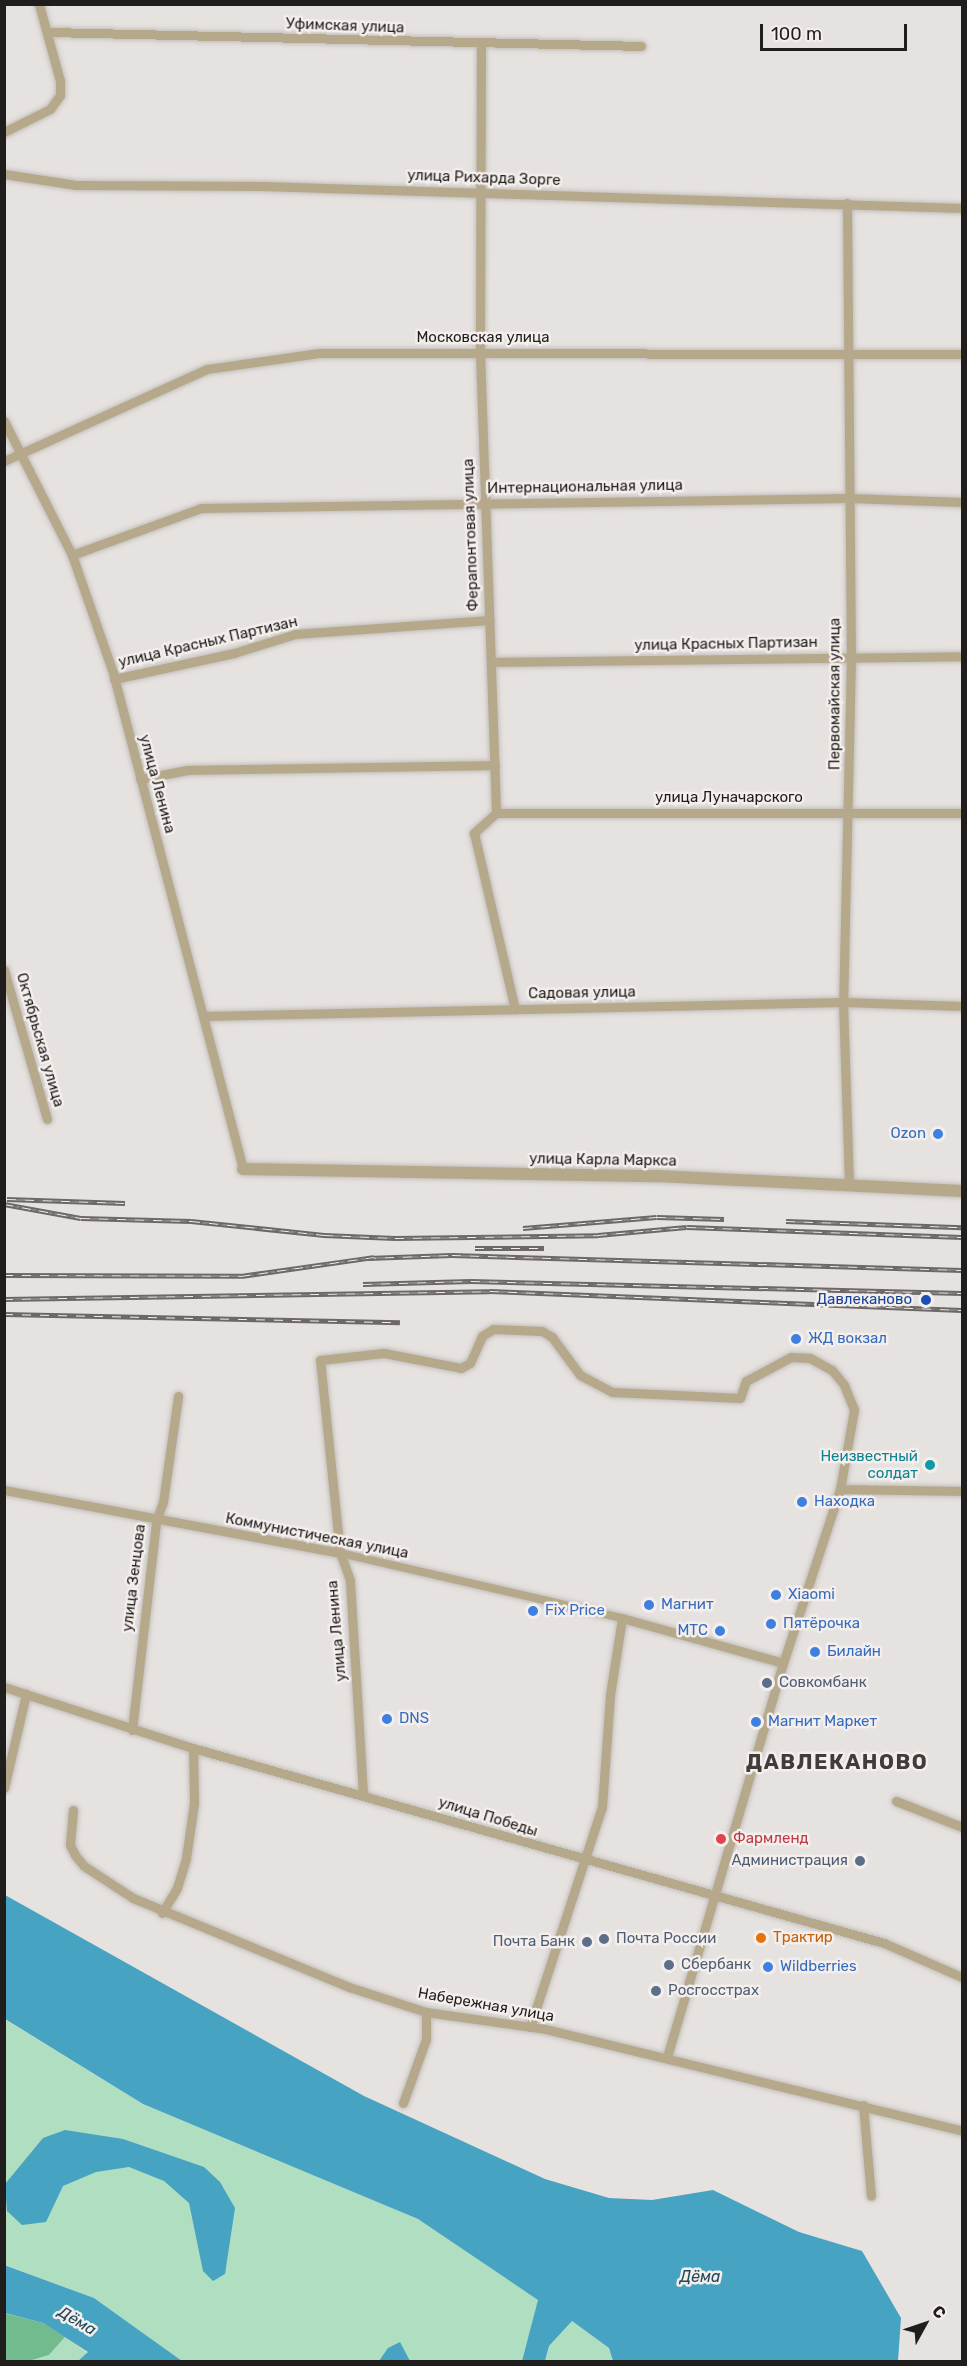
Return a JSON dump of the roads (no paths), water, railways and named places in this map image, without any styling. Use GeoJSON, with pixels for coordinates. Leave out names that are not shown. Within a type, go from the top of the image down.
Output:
{"type":"FeatureCollection","features":[{"type":"Feature","properties":{"kind":"street"},"geometry":{"type":"LineString","coordinates":[[4,132],[50,109],[60,95],[49,32],[39,4]]}},
{"type":"Feature","properties":{"kind":"street","name":"Уфимская улица"},"geometry":{"type":"LineString","coordinates":[[49,32],[481,45],[641,46]]}},
{"type":"Feature","properties":{"kind":"street","name":"Ферапонтовая улица"},"geometry":{"type":"LineString","coordinates":[[481,45],[480,353],[496,813]]}},
{"type":"Feature","properties":{"kind":"street","name":"улица Рихарда Зорге"},"geometry":{"type":"LineString","coordinates":[[4,174],[76,185],[482,193],[963,208]]}},
{"type":"Feature","properties":{"kind":"street","name":"Первомайская улица"},"geometry":{"type":"LineString","coordinates":[[847,203],[851,657],[850,813],[843,1002],[849,1184]]}},
{"type":"Feature","properties":{"kind":"street","name":"Московская улица"},"geometry":{"type":"LineString","coordinates":[[4,461],[207,369],[320,353],[848,352],[963,354]]}},
{"type":"Feature","properties":{"kind":"street","name":"улица Ленина"},"geometry":{"type":"LineString","coordinates":[[4,421],[22,451],[72,555],[114,680],[243,1169]]}},
{"type":"Feature","properties":{"kind":"street","name":"Интернациональная улица"},"geometry":{"type":"LineString","coordinates":[[72,555],[201,508],[849,498],[963,502]]}},
{"type":"Feature","properties":{"kind":"street","name":"улица Красных Партизан"},"geometry":{"type":"LineString","coordinates":[[114,680],[234,653],[296,634],[489,620]]}},
{"type":"Feature","properties":{"kind":"street","name":"улица Красных Партизан"},"geometry":{"type":"LineString","coordinates":[[491,662],[963,656]]}},
{"type":"Feature","properties":{"kind":"street"},"geometry":{"type":"LineString","coordinates":[[140,779],[187,770],[495,765]]}},
{"type":"Feature","properties":{"kind":"street"},"geometry":{"type":"LineString","coordinates":[[496,813],[474,833],[515,1010]]}},
{"type":"Feature","properties":{"kind":"street","name":"улица Луначарского"},"geometry":{"type":"LineString","coordinates":[[496,813],[963,813]]}},
{"type":"Feature","properties":{"kind":"street","name":"Октябрьская улица"},"geometry":{"type":"LineString","coordinates":[[4,970],[47,1119]]}},
{"type":"Feature","properties":{"kind":"street","name":"Садовая улица"},"geometry":{"type":"LineString","coordinates":[[203,1017],[843,1002],[963,1006]]}},
{"type":"Feature","properties":{"kind":"street","name":"улица Карла Маркса"},"geometry":{"type":"LineString","coordinates":[[243,1169],[657,1176],[963,1191]]}},
{"type":"Feature","properties":{"kind":"street","name":"улица Ленина"},"geometry":{"type":"LineString","coordinates":[[363,1794],[350,1580],[340,1553],[320,1360],[384,1353],[461,1368],[470,1363],[482,1336],[494,1329],[542,1331],[552,1337],[579,1375],[612,1392],[740,1398],[746,1381],[777,1361],[810,1358],[832,1370],[844,1385],[854,1410],[840,1489]]}},
{"type":"Feature","properties":{"kind":"street","name":"улица Зенцова"},"geometry":{"type":"LineString","coordinates":[[132,1730],[156,1521],[163,1502],[178,1396]]}},
{"type":"Feature","properties":{"kind":"street"},"geometry":{"type":"LineString","coordinates":[[667,2058],[783,1663],[840,1489],[963,1491]]}},
{"type":"Feature","properties":{"kind":"street","name":"Коммунистическая улица"},"geometry":{"type":"LineString","coordinates":[[4,1490],[156,1521],[340,1553],[622,1618]]}},
{"type":"Feature","properties":{"kind":"street"},"geometry":{"type":"LineString","coordinates":[[530,2027],[602,1807],[610,1695],[622,1618],[783,1663]]}},
{"type":"Feature","properties":{"kind":"street","name":"улица Победы"},"geometry":{"type":"LineString","coordinates":[[4,1687],[193,1748],[363,1794],[583,1861],[884,1943],[963,1977]]}},
{"type":"Feature","properties":{"kind":"street"},"geometry":{"type":"LineString","coordinates":[[4,1788],[26,1694]]}},
{"type":"Feature","properties":{"kind":"street"},"geometry":{"type":"LineString","coordinates":[[162,1913],[177,1888],[186,1858],[194,1803],[193,1748]]}},
{"type":"Feature","properties":{"kind":"street"},"geometry":{"type":"LineString","coordinates":[[896,1801],[963,1827]]}},
{"type":"Feature","properties":{"kind":"street","name":"Набережная улица"},"geometry":{"type":"LineString","coordinates":[[73,1810],[70,1845],[84,1866],[162,1913],[350,1987],[426,2012],[530,2027],[863,2105],[963,2131]]}},
{"type":"Feature","properties":{"kind":"street"},"geometry":{"type":"LineString","coordinates":[[403,2103],[426,2038],[426,2012]]}},
{"type":"Feature","properties":{"kind":"street"},"geometry":{"type":"LineString","coordinates":[[863,2105],[871,2196]]}},
{"type":"Feature","properties":{"kind":"water","name":"Дёма"},"geometry":{"type":"Polygon","coordinates":[[[5,1895],[364,2096],[545,2179],[609,2198],[652,2200],[713,2190],[799,2232],[862,2251],[901,2318],[898,2361],[613,2361],[609,2348],[572,2321],[549,2346],[545,2361],[522,2361],[538,2300],[418,2219],[143,2104],[5,2019],[5,1895]]]}},
{"type":"Feature","properties":{"kind":"water"},"geometry":{"type":"Polygon","coordinates":[[[65,2130],[123,2139],[204,2167],[220,2182],[235,2208],[225,2274],[213,2281],[203,2271],[189,2203],[164,2181],[129,2167],[96,2172],[63,2186],[46,2222],[22,2225],[7,2211],[5,2184],[43,2138],[65,2130]]]}},
{"type":"Feature","properties":{"kind":"water"},"geometry":{"type":"Polygon","coordinates":[[[4,2265],[94,2298],[182,2361],[78,2361],[88,2352],[43,2323],[5,2313],[4,2265]]]}},
{"type":"Feature","properties":{"kind":"water"},"geometry":{"type":"Polygon","coordinates":[[[400,2342],[410,2361],[379,2361],[388,2348],[400,2342]]]}},
{"type":"Feature","properties":{"kind":"railway"},"geometry":{"type":"LineString","coordinates":[[7,1199],[125,1203]]}},
{"type":"Feature","properties":{"kind":"railway"},"geometry":{"type":"LineString","coordinates":[[4,1204],[81,1218],[191,1221],[324,1235],[395,1238],[598,1235],[687,1227],[962,1237]]}},
{"type":"Feature","properties":{"kind":"railway"},"geometry":{"type":"LineString","coordinates":[[523,1228],[657,1217],[724,1219]]}},
{"type":"Feature","properties":{"kind":"railway"},"geometry":{"type":"LineString","coordinates":[[786,1221],[962,1227]]}},
{"type":"Feature","properties":{"kind":"railway"},"geometry":{"type":"LineString","coordinates":[[475,1248],[544,1248]]}},
{"type":"Feature","properties":{"kind":"railway"},"geometry":{"type":"LineString","coordinates":[[367,1258],[452,1255],[962,1270]]}},
{"type":"Feature","properties":{"kind":"railway"},"geometry":{"type":"LineString","coordinates":[[4,1275],[241,1276],[374,1257]]}},
{"type":"Feature","properties":{"kind":"railway"},"geometry":{"type":"LineString","coordinates":[[363,1284],[471,1281],[962,1293]]}},
{"type":"Feature","properties":{"kind":"railway"},"geometry":{"type":"LineString","coordinates":[[4,1299],[490,1291],[962,1310]]}},
{"type":"Feature","properties":{"kind":"railway"},"geometry":{"type":"LineString","coordinates":[[4,1314],[400,1322]]}},
{"type":"Feature","properties":{"kind":"place","name":"Ozon"},"geometry":{"type":"Point","coordinates":[938,1134]}},
{"type":"Feature","properties":{"kind":"place","name":"Давлеканово"},"geometry":{"type":"Point","coordinates":[926,1300]}},
{"type":"Feature","properties":{"kind":"place","name":"ЖД вокзал"},"geometry":{"type":"Point","coordinates":[796,1339]}},
{"type":"Feature","properties":{"kind":"place","name":"Неизвестный солдат"},"geometry":{"type":"Point","coordinates":[930,1465]}},
{"type":"Feature","properties":{"kind":"place","name":"Находка"},"geometry":{"type":"Point","coordinates":[802,1502]}},
{"type":"Feature","properties":{"kind":"place","name":"Xiaomi"},"geometry":{"type":"Point","coordinates":[776,1595]}},
{"type":"Feature","properties":{"kind":"place","name":"Магнит"},"geometry":{"type":"Point","coordinates":[649,1605]}},
{"type":"Feature","properties":{"kind":"place","name":"Fix Price"},"geometry":{"type":"Point","coordinates":[533,1611]}},
{"type":"Feature","properties":{"kind":"place","name":"Пятёрочка"},"geometry":{"type":"Point","coordinates":[771,1624]}},
{"type":"Feature","properties":{"kind":"place","name":"МТС"},"geometry":{"type":"Point","coordinates":[720,1631]}},
{"type":"Feature","properties":{"kind":"place","name":"Билайн"},"geometry":{"type":"Point","coordinates":[815,1652]}},
{"type":"Feature","properties":{"kind":"place","name":"Совкомбанк"},"geometry":{"type":"Point","coordinates":[767,1683]}},
{"type":"Feature","properties":{"kind":"place","name":"DNS"},"geometry":{"type":"Point","coordinates":[387,1719]}},
{"type":"Feature","properties":{"kind":"place","name":"Магнит Маркет"},"geometry":{"type":"Point","coordinates":[756,1722]}},
{"type":"Feature","properties":{"kind":"place","name":"Фармленд"},"geometry":{"type":"Point","coordinates":[721,1839]}},
{"type":"Feature","properties":{"kind":"place","name":"Администрация"},"geometry":{"type":"Point","coordinates":[860,1861]}},
{"type":"Feature","properties":{"kind":"place","name":"Трактир"},"geometry":{"type":"Point","coordinates":[761,1938]}},
{"type":"Feature","properties":{"kind":"place","name":"Почта России"},"geometry":{"type":"Point","coordinates":[604,1939]}},
{"type":"Feature","properties":{"kind":"place","name":"Почта Банк"},"geometry":{"type":"Point","coordinates":[587,1942]}},
{"type":"Feature","properties":{"kind":"place","name":"Сбербанк"},"geometry":{"type":"Point","coordinates":[669,1965]}},
{"type":"Feature","properties":{"kind":"place","name":"Wildberries"},"geometry":{"type":"Point","coordinates":[768,1967]}},
{"type":"Feature","properties":{"kind":"place","name":"Росгосстрах"},"geometry":{"type":"Point","coordinates":[656,1991]}},
{"type":"Feature","properties":{"kind":"district","name":"ДАВЛЕКАНОВО"},"geometry":{"type":"Point","coordinates":[837,1762]}}]}
